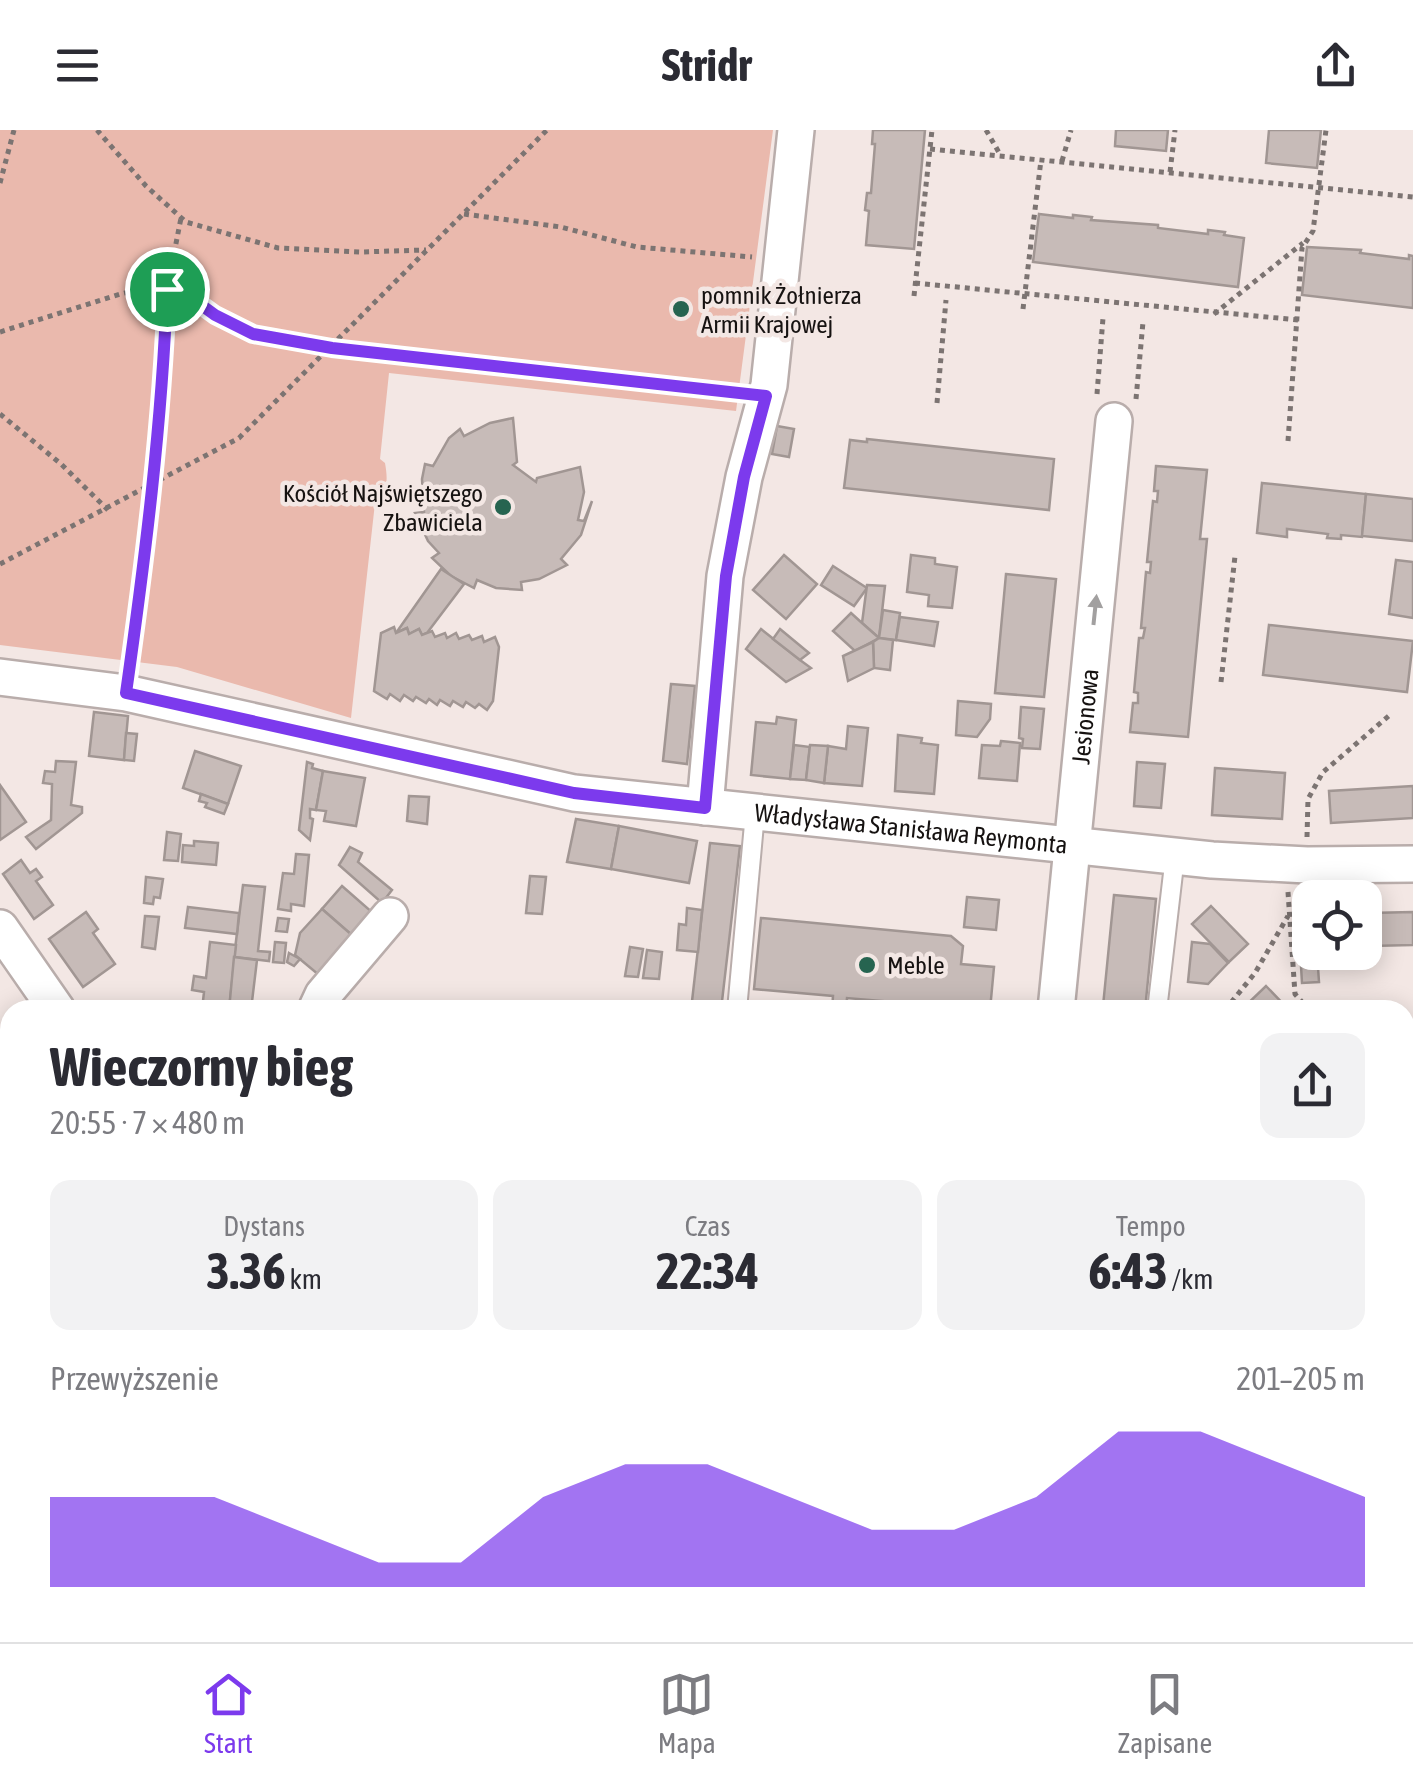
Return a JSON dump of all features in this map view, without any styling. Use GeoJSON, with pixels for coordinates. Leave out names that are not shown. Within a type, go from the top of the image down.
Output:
{"type":"FeatureCollection","features":[{"type":"Feature","properties":{"kind":"street"},"geometry":{"type":"LineString","coordinates":[[705,808],[726,576],[744,477],[768,391],[785,262],[796,130]]}},
{"type":"Feature","properties":{"kind":"street","name":"Jesionowa"},"geometry":{"type":"LineString","coordinates":[[1057,1000],[1115,410]]}},
{"type":"Feature","properties":{"kind":"street","name":"Władysława Stanisława Reymonta"},"geometry":{"type":"LineString","coordinates":[[0,677],[126,693],[556,790],[1297,872],[1413,864]]}},
{"type":"Feature","properties":{"kind":"street"},"geometry":{"type":"LineString","coordinates":[[321,1000],[390,916]]}},
{"type":"Feature","properties":{"kind":"street"},"geometry":{"type":"LineString","coordinates":[[0,928],[50,1000]]}},
{"type":"Feature","properties":{"kind":"lane"},"geometry":{"type":"LineString","coordinates":[[739,1000],[755,813]]}},
{"type":"Feature","properties":{"kind":"lane"},"geometry":{"type":"LineString","coordinates":[[1158,1000],[1175,856]]}},
{"type":"Feature","properties":{"kind":"path"},"geometry":{"type":"LineString","coordinates":[[0,184],[14,130]]}},
{"type":"Feature","properties":{"kind":"path"},"geometry":{"type":"LineString","coordinates":[[97,130],[146,186],[181,218],[224,235],[278,248],[428,250]]}},
{"type":"Feature","properties":{"kind":"path"},"geometry":{"type":"LineString","coordinates":[[0,564],[239,438],[547,130]]}},
{"type":"Feature","properties":{"kind":"path"},"geometry":{"type":"LineString","coordinates":[[914,296],[932,130]]}},
{"type":"Feature","properties":{"kind":"path"},"geometry":{"type":"LineString","coordinates":[[986,130],[1001,156]]}},
{"type":"Feature","properties":{"kind":"path"},"geometry":{"type":"LineString","coordinates":[[1062,162],[1071,130]]}},
{"type":"Feature","properties":{"kind":"path"},"geometry":{"type":"LineString","coordinates":[[1170,173],[1174,130]]}},
{"type":"Feature","properties":{"kind":"path"},"geometry":{"type":"LineString","coordinates":[[1214,314],[1305,241],[1313,230],[1326,130]]}},
{"type":"Feature","properties":{"kind":"path"},"geometry":{"type":"LineString","coordinates":[[930,150],[1413,197]]}},
{"type":"Feature","properties":{"kind":"path"},"geometry":{"type":"LineString","coordinates":[[1023,309],[1041,160]]}},
{"type":"Feature","properties":{"kind":"path"},"geometry":{"type":"LineString","coordinates":[[464,214],[561,226],[637,247],[785,262]]}},
{"type":"Feature","properties":{"kind":"path"},"geometry":{"type":"LineString","coordinates":[[126,693],[152,487],[167,289],[181,218]]}},
{"type":"Feature","properties":{"kind":"path"},"geometry":{"type":"LineString","coordinates":[[1288,441],[1305,241]]}},
{"type":"Feature","properties":{"kind":"path"},"geometry":{"type":"LineString","coordinates":[[916,282],[1298,320]]}},
{"type":"Feature","properties":{"kind":"path"},"geometry":{"type":"LineString","coordinates":[[0,332],[154,287],[182,291],[215,315],[253,334],[332,348],[768,391]]}},
{"type":"Feature","properties":{"kind":"path"},"geometry":{"type":"LineString","coordinates":[[937,403],[946,300]]}},
{"type":"Feature","properties":{"kind":"path"},"geometry":{"type":"LineString","coordinates":[[1103,318],[1115,410]]}},
{"type":"Feature","properties":{"kind":"path"},"geometry":{"type":"LineString","coordinates":[[1115,410],[1142,322]]}},
{"type":"Feature","properties":{"kind":"path"},"geometry":{"type":"LineString","coordinates":[[0,414],[61,464],[108,510]]}},
{"type":"Feature","properties":{"kind":"path"},"geometry":{"type":"LineString","coordinates":[[1221,682],[1234,556]]}},
{"type":"Feature","properties":{"kind":"path"},"geometry":{"type":"LineString","coordinates":[[1300,1000],[1295,994],[1290,914],[1308,798],[1322,772],[1391,714]]}},
{"type":"Feature","properties":{"kind":"path"},"geometry":{"type":"LineString","coordinates":[[1234,1000],[1256,974],[1290,914]]}},
{"type":"Feature","properties":{"kind":"shaded area"},"geometry":{"type":"Polygon","coordinates":[[[0,130],[773,130],[736,411],[389,373],[380,459],[385,463],[387,480],[375,503],[351,718],[177,667],[0,645],[0,130]]]}},
{"type":"Feature","properties":{"kind":"building"},"geometry":{"type":"Polygon","coordinates":[[[873,130],[925,130],[914,249],[866,245],[869,211],[865,210],[867,193],[871,193],[873,130]]]}},
{"type":"Feature","properties":{"kind":"building"},"geometry":{"type":"Polygon","coordinates":[[[1116,130],[1168,130],[1166,151],[1115,146],[1116,130]]]}},
{"type":"Feature","properties":{"kind":"building"},"geometry":{"type":"Polygon","coordinates":[[[1269,130],[1321,130],[1317,168],[1266,163],[1269,130]]]}},
{"type":"Feature","properties":{"kind":"building"},"geometry":{"type":"Polygon","coordinates":[[[1039,214],[1092,217],[1091,220],[1208,234],[1208,230],[1244,238],[1238,287],[1033,262],[1039,214]]]}},
{"type":"Feature","properties":{"kind":"building"},"geometry":{"type":"Polygon","coordinates":[[[1307,247],[1361,250],[1360,253],[1409,259],[1409,255],[1413,256],[1413,308],[1302,295],[1307,247]]]}},
{"type":"Feature","properties":{"kind":"building","name":"Kościół Najświętszego Zbawiciela"},"geometry":{"type":"Polygon","coordinates":[[[513,418],[517,462],[513,465],[536,482],[537,478],[580,467],[584,492],[578,520],[584,521],[592,501],[581,535],[561,559],[567,565],[539,579],[521,582],[522,590],[496,588],[477,580],[474,588],[451,576],[432,558],[439,553],[428,541],[415,513],[424,512],[425,464],[433,466],[449,438],[460,429],[464,436],[490,423],[513,418]]]}},
{"type":"Feature","properties":{"kind":"building"},"geometry":{"type":"Polygon","coordinates":[[[777,426],[794,429],[789,457],[772,454],[777,426]]]}},
{"type":"Feature","properties":{"kind":"building"},"geometry":{"type":"Polygon","coordinates":[[[850,440],[1054,459],[1049,510],[844,488],[850,440]]]}},
{"type":"Feature","properties":{"kind":"building"},"geometry":{"type":"Polygon","coordinates":[[[1156,466],[1207,470],[1200,539],[1207,539],[1188,737],[1130,732],[1133,703],[1138,703],[1138,693],[1134,692],[1139,638],[1143,638],[1145,628],[1141,628],[1146,572],[1150,573],[1151,562],[1147,562],[1153,501],[1157,502],[1156,466]]]}},
{"type":"Feature","properties":{"kind":"building"},"geometry":{"type":"Polygon","coordinates":[[[1262,483],[1366,494],[1362,537],[1327,538],[1328,534],[1287,529],[1287,537],[1257,533],[1262,483]]]}},
{"type":"Feature","properties":{"kind":"building"},"geometry":{"type":"Polygon","coordinates":[[[1366,494],[1413,499],[1413,541],[1362,536],[1366,494]]]}},
{"type":"Feature","properties":{"kind":"building"},"geometry":{"type":"Polygon","coordinates":[[[784,555],[817,584],[786,619],[753,590],[784,555]]]}},
{"type":"Feature","properties":{"kind":"building"},"geometry":{"type":"Polygon","coordinates":[[[911,555],[935,558],[935,564],[957,567],[952,608],[928,606],[929,595],[907,592],[911,555]]]}},
{"type":"Feature","properties":{"kind":"building"},"geometry":{"type":"Polygon","coordinates":[[[1396,560],[1413,562],[1413,618],[1389,614],[1396,560]]]}},
{"type":"Feature","properties":{"kind":"building"},"geometry":{"type":"Polygon","coordinates":[[[833,566],[867,588],[854,606],[821,585],[833,566]]]}},
{"type":"Feature","properties":{"kind":"building"},"geometry":{"type":"Polygon","coordinates":[[[441,569],[464,584],[427,633],[422,635],[419,629],[409,634],[407,628],[396,633],[441,569]]]}},
{"type":"Feature","properties":{"kind":"building"},"geometry":{"type":"Polygon","coordinates":[[[1006,574],[1056,579],[1044,697],[995,693],[1006,574]]]}},
{"type":"Feature","properties":{"kind":"building"},"geometry":{"type":"Polygon","coordinates":[[[867,585],[885,586],[879,638],[862,623],[867,585]]]}},
{"type":"Feature","properties":{"kind":"building"},"geometry":{"type":"Polygon","coordinates":[[[883,610],[900,613],[896,640],[879,638],[883,610]]]}},
{"type":"Feature","properties":{"kind":"building"},"geometry":{"type":"Polygon","coordinates":[[[851,613],[879,638],[855,651],[833,631],[851,613]]]}},
{"type":"Feature","properties":{"kind":"building"},"geometry":{"type":"Polygon","coordinates":[[[900,617],[938,622],[934,646],[896,640],[900,617]]]}},
{"type":"Feature","properties":{"kind":"building"},"geometry":{"type":"Polygon","coordinates":[[[1269,625],[1413,641],[1407,692],[1263,675],[1269,625]]]}},
{"type":"Feature","properties":{"kind":"building"},"geometry":{"type":"Polygon","coordinates":[[[394,627],[396,633],[407,628],[409,634],[419,629],[422,635],[432,631],[435,637],[445,633],[447,638],[456,633],[459,639],[469,635],[472,640],[482,636],[484,642],[495,637],[499,647],[493,701],[487,710],[479,704],[475,708],[466,702],[463,707],[453,701],[450,706],[440,700],[437,705],[429,699],[426,703],[416,697],[413,701],[404,695],[400,701],[390,694],[387,699],[374,691],[381,633],[394,627]]]}},
{"type":"Feature","properties":{"kind":"building"},"geometry":{"type":"Polygon","coordinates":[[[761,629],[811,668],[786,682],[746,649],[761,629]]]}},
{"type":"Feature","properties":{"kind":"building"},"geometry":{"type":"Polygon","coordinates":[[[780,629],[809,653],[800,660],[773,639],[780,629]]]}},
{"type":"Feature","properties":{"kind":"building"},"geometry":{"type":"Polygon","coordinates":[[[879,638],[893,640],[890,670],[874,668],[873,642],[879,638]]]}},
{"type":"Feature","properties":{"kind":"building"},"geometry":{"type":"Polygon","coordinates":[[[873,642],[874,668],[848,681],[843,656],[873,642]]]}},
{"type":"Feature","properties":{"kind":"building"},"geometry":{"type":"Polygon","coordinates":[[[671,684],[695,686],[687,764],[663,761],[671,684]]]}},
{"type":"Feature","properties":{"kind":"building"},"geometry":{"type":"Polygon","coordinates":[[[958,701],[991,704],[990,719],[977,737],[956,735],[958,701]]]}},
{"type":"Feature","properties":{"kind":"building"},"geometry":{"type":"Polygon","coordinates":[[[1021,707],[1044,709],[1040,749],[1022,748],[1021,707]]]}},
{"type":"Feature","properties":{"kind":"building"},"geometry":{"type":"Polygon","coordinates":[[[94,712],[128,716],[124,760],[89,756],[94,712]]]}},
{"type":"Feature","properties":{"kind":"building"},"geometry":{"type":"Polygon","coordinates":[[[777,717],[796,720],[790,779],[751,775],[756,722],[776,724],[777,717]]]}},
{"type":"Feature","properties":{"kind":"building"},"geometry":{"type":"Polygon","coordinates":[[[848,726],[868,728],[862,786],[824,783],[828,746],[846,749],[848,726]]]}},
{"type":"Feature","properties":{"kind":"building"},"geometry":{"type":"Polygon","coordinates":[[[126,733],[137,734],[134,761],[124,760],[126,733]]]}},
{"type":"Feature","properties":{"kind":"building"},"geometry":{"type":"Polygon","coordinates":[[[898,735],[938,745],[934,794],[895,791],[898,735]]]}},
{"type":"Feature","properties":{"kind":"building"},"geometry":{"type":"Polygon","coordinates":[[[1001,741],[1020,743],[1017,781],[979,778],[982,745],[1000,746],[1001,741]]]}},
{"type":"Feature","properties":{"kind":"building"},"geometry":{"type":"Polygon","coordinates":[[[794,745],[810,747],[806,780],[790,779],[794,745]]]}},
{"type":"Feature","properties":{"kind":"building"},"geometry":{"type":"Polygon","coordinates":[[[810,745],[828,746],[824,783],[806,780],[810,745]]]}},
{"type":"Feature","properties":{"kind":"building"},"geometry":{"type":"Polygon","coordinates":[[[195,751],[241,766],[228,804],[183,788],[195,751]]]}},
{"type":"Feature","properties":{"kind":"building"},"geometry":{"type":"Polygon","coordinates":[[[56,761],[76,762],[71,805],[82,807],[82,813],[36,849],[26,837],[51,820],[52,784],[43,783],[45,771],[55,772],[56,761]]]}},
{"type":"Feature","properties":{"kind":"building"},"geometry":{"type":"Polygon","coordinates":[[[307,762],[323,771],[316,810],[310,809],[310,840],[299,830],[307,762]]]}},
{"type":"Feature","properties":{"kind":"building"},"geometry":{"type":"Polygon","coordinates":[[[1137,762],[1165,764],[1161,808],[1134,806],[1137,762]]]}},
{"type":"Feature","properties":{"kind":"building"},"geometry":{"type":"Polygon","coordinates":[[[1215,768],[1285,773],[1282,819],[1212,815],[1215,768]]]}},
{"type":"Feature","properties":{"kind":"building"},"geometry":{"type":"Polygon","coordinates":[[[323,771],[365,778],[356,826],[324,821],[326,811],[316,810],[323,771]]]}},
{"type":"Feature","properties":{"kind":"building"},"geometry":{"type":"Polygon","coordinates":[[[0,785],[26,822],[0,840],[0,785]]]}},
{"type":"Feature","properties":{"kind":"building"},"geometry":{"type":"Polygon","coordinates":[[[1413,786],[1413,818],[1331,823],[1329,791],[1413,786]]]}},
{"type":"Feature","properties":{"kind":"building"},"geometry":{"type":"Polygon","coordinates":[[[201,794],[228,804],[224,814],[205,807],[207,803],[199,801],[201,794]]]}},
{"type":"Feature","properties":{"kind":"building"},"geometry":{"type":"Polygon","coordinates":[[[409,796],[429,797],[427,824],[407,821],[409,796]]]}},
{"type":"Feature","properties":{"kind":"building"},"geometry":{"type":"Polygon","coordinates":[[[576,819],[619,826],[611,869],[567,862],[576,819]]]}},
{"type":"Feature","properties":{"kind":"building"},"geometry":{"type":"Polygon","coordinates":[[[619,826],[697,841],[689,883],[611,869],[619,826]]]}},
{"type":"Feature","properties":{"kind":"building"},"geometry":{"type":"Polygon","coordinates":[[[167,832],[181,834],[178,861],[164,860],[167,832]]]}},
{"type":"Feature","properties":{"kind":"building"},"geometry":{"type":"Polygon","coordinates":[[[194,841],[218,843],[216,865],[182,862],[183,845],[194,846],[194,841]]]}},
{"type":"Feature","properties":{"kind":"building"},"geometry":{"type":"Polygon","coordinates":[[[710,843],[740,846],[722,1000],[692,1000],[710,843]]]}},
{"type":"Feature","properties":{"kind":"building"},"geometry":{"type":"Polygon","coordinates":[[[350,847],[362,853],[358,862],[392,890],[382,903],[339,865],[350,847]]]}},
{"type":"Feature","properties":{"kind":"building"},"geometry":{"type":"Polygon","coordinates":[[[296,854],[309,855],[304,906],[291,904],[291,911],[278,909],[283,873],[294,874],[296,854]]]}},
{"type":"Feature","properties":{"kind":"building"},"geometry":{"type":"Polygon","coordinates":[[[21,860],[30,873],[36,869],[42,877],[36,881],[53,905],[34,919],[3,874],[21,860]]]}},
{"type":"Feature","properties":{"kind":"building"},"geometry":{"type":"Polygon","coordinates":[[[530,876],[546,877],[542,914],[526,913],[530,876]]]}},
{"type":"Feature","properties":{"kind":"building"},"geometry":{"type":"Polygon","coordinates":[[[146,877],[163,879],[160,898],[154,897],[153,904],[144,903],[146,877]]]}},
{"type":"Feature","properties":{"kind":"building"},"geometry":{"type":"Polygon","coordinates":[[[243,885],[265,887],[258,951],[270,952],[269,961],[234,957],[243,885]]]}},
{"type":"Feature","properties":{"kind":"building"},"geometry":{"type":"Polygon","coordinates":[[[342,886],[373,913],[353,936],[322,909],[342,886]]]}},
{"type":"Feature","properties":{"kind":"building"},"geometry":{"type":"Polygon","coordinates":[[[1114,895],[1156,899],[1146,1000],[1104,1000],[1114,895]]]}},
{"type":"Feature","properties":{"kind":"building"},"geometry":{"type":"Polygon","coordinates":[[[967,897],[999,900],[996,930],[964,927],[967,897]]]}},
{"type":"Feature","properties":{"kind":"building"},"geometry":{"type":"Polygon","coordinates":[[[1211,906],[1248,944],[1229,962],[1192,924],[1211,906]]]}},
{"type":"Feature","properties":{"kind":"building"},"geometry":{"type":"Polygon","coordinates":[[[188,907],[239,913],[237,934],[185,928],[188,907]]]}},
{"type":"Feature","properties":{"kind":"building"},"geometry":{"type":"Polygon","coordinates":[[[687,908],[702,910],[698,952],[677,950],[679,924],[686,925],[687,908]]]}},
{"type":"Feature","properties":{"kind":"building"},"geometry":{"type":"Polygon","coordinates":[[[322,909],[353,936],[319,975],[295,955],[300,933],[322,909]]]}},
{"type":"Feature","properties":{"kind":"building"},"geometry":{"type":"Polygon","coordinates":[[[86,912],[98,929],[93,933],[115,964],[83,987],[49,939],[86,912]]]}},
{"type":"Feature","properties":{"kind":"building"},"geometry":{"type":"Polygon","coordinates":[[[1413,912],[1413,945],[1382,946],[1382,913],[1413,912]]]}},
{"type":"Feature","properties":{"kind":"building"},"geometry":{"type":"Polygon","coordinates":[[[145,916],[159,917],[155,949],[142,947],[145,916]]]}},
{"type":"Feature","properties":{"kind":"building"},"geometry":{"type":"Polygon","coordinates":[[[278,918],[289,919],[287,932],[276,931],[278,918]]]}},
{"type":"Feature","properties":{"kind":"building","name":"Meble"},"geometry":{"type":"Polygon","coordinates":[[[761,918],[951,936],[963,946],[961,964],[994,967],[991,1000],[833,1000],[833,996],[754,989],[761,918]]]}},
{"type":"Feature","properties":{"kind":"building"},"geometry":{"type":"Polygon","coordinates":[[[210,942],[236,945],[230,1000],[203,1000],[204,992],[192,990],[194,976],[206,978],[210,942]]]}},
{"type":"Feature","properties":{"kind":"building"},"geometry":{"type":"Polygon","coordinates":[[[275,942],[286,943],[284,963],[273,962],[275,942]]]}},
{"type":"Feature","properties":{"kind":"building"},"geometry":{"type":"Polygon","coordinates":[[[1192,942],[1210,944],[1228,963],[1208,984],[1188,982],[1192,942]]]}},
{"type":"Feature","properties":{"kind":"building"},"geometry":{"type":"Polygon","coordinates":[[[630,947],[643,949],[638,977],[625,976],[630,947]]]}},
{"type":"Feature","properties":{"kind":"building"},"geometry":{"type":"Polygon","coordinates":[[[647,950],[662,952],[659,979],[643,978],[647,950]]]}},
{"type":"Feature","properties":{"kind":"building"},"geometry":{"type":"Polygon","coordinates":[[[289,953],[300,959],[294,966],[287,962],[289,953]]]}},
{"type":"Feature","properties":{"kind":"building"},"geometry":{"type":"Polygon","coordinates":[[[234,957],[257,960],[252,1000],[230,1000],[234,957]]]}},
{"type":"Feature","properties":{"kind":"building"},"geometry":{"type":"Polygon","coordinates":[[[1301,970],[1318,970],[1319,982],[1302,983],[1301,970]]]}},
{"type":"Feature","properties":{"kind":"building"},"geometry":{"type":"Polygon","coordinates":[[[1266,986],[1279,1000],[1251,1000],[1266,986]]]}},
{"type":"Feature","properties":{"kind":"place","name":"pomnik Żołnierza Armii Krajowej"},"geometry":{"type":"Point","coordinates":[681,309]}},
{"type":"Feature","properties":{"kind":"place","name":"Kościół Najświętszego Zbawiciela"},"geometry":{"type":"Point","coordinates":[503,507]}},
{"type":"Feature","properties":{"kind":"place","name":"Meble"},"geometry":{"type":"Point","coordinates":[867,965]}},
{"type":"Feature","properties":{"kind":"route"},"geometry":{"type":"LineString","coordinates":[[167,289],[182,291],[215,315],[253,334],[332,348],[766,396],[744,477],[726,576],[705,808],[574,793],[126,693],[142,583],[164,363],[167,289]]}}]}
